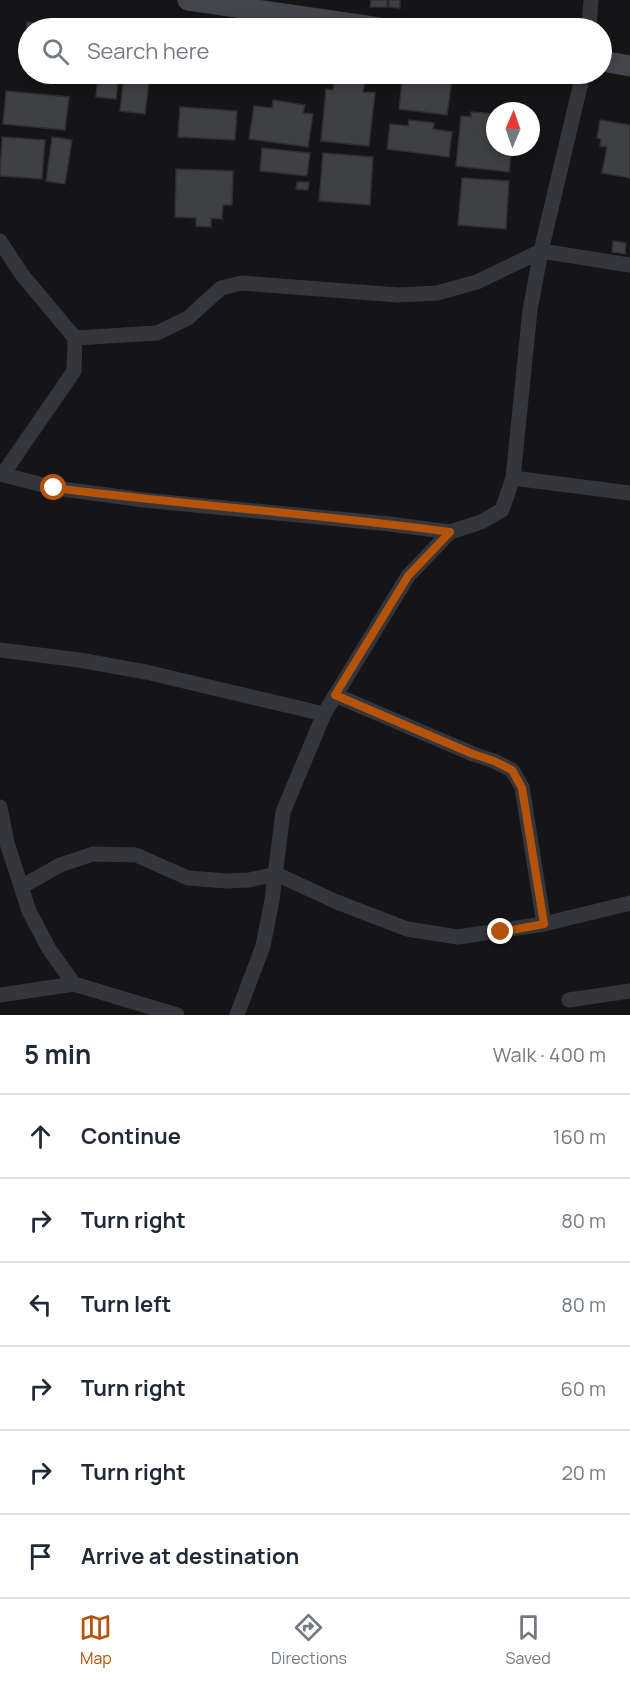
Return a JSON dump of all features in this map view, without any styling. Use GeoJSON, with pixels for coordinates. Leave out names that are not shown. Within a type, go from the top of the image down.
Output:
{"type":"FeatureCollection","features":[{"type":"Feature","properties":{"kind":"street"},"geometry":{"type":"LineString","coordinates":[[188,0],[311,18]]}},
{"type":"Feature","properties":{"kind":"street"},"geometry":{"type":"LineString","coordinates":[[590,18],[591,0]]}},
{"type":"Feature","properties":{"kind":"street"},"geometry":{"type":"LineString","coordinates":[[612,63],[630,66]]}},
{"type":"Feature","properties":{"kind":"street"},"geometry":{"type":"LineString","coordinates":[[0,242],[23,276],[75,338],[74,371],[2,474],[54,488],[121,497],[450,532],[482,522],[502,510],[513,477],[530,310],[541,250],[581,84]]}},
{"type":"Feature","properties":{"kind":"street"},"geometry":{"type":"LineString","coordinates":[[75,338],[157,333],[188,318],[221,288],[242,283],[398,295],[437,293],[477,282],[541,250],[630,265]]}},
{"type":"Feature","properties":{"kind":"street"},"geometry":{"type":"LineString","coordinates":[[513,477],[630,493]]}},
{"type":"Feature","properties":{"kind":"street"},"geometry":{"type":"LineString","coordinates":[[237,1015],[263,946],[276,874],[283,812],[324,714],[408,576],[450,532]]}},
{"type":"Feature","properties":{"kind":"street"},"geometry":{"type":"LineString","coordinates":[[0,650],[79,660],[146,672],[324,714]]}},
{"type":"Feature","properties":{"kind":"street"},"geometry":{"type":"LineString","coordinates":[[335,695],[512,770],[522,788],[544,924]]}},
{"type":"Feature","properties":{"kind":"street"},"geometry":{"type":"LineString","coordinates":[[0,807],[7,843],[29,911],[44,940],[74,984]]}},
{"type":"Feature","properties":{"kind":"street"},"geometry":{"type":"LineString","coordinates":[[21,887],[60,865],[93,854],[136,855],[188,878],[227,881],[276,874],[337,902],[407,929],[458,937],[544,924],[630,903]]}},
{"type":"Feature","properties":{"kind":"street"},"geometry":{"type":"LineString","coordinates":[[0,994],[74,984],[177,1015]]}},
{"type":"Feature","properties":{"kind":"street"},"geometry":{"type":"LineString","coordinates":[[569,1000],[630,991]]}},
{"type":"Feature","properties":{"kind":"building"},"geometry":{"type":"Polygon","coordinates":[[[371,0],[387,0],[387,7],[370,7],[371,0]]]}},
{"type":"Feature","properties":{"kind":"building"},"geometry":{"type":"Polygon","coordinates":[[[389,0],[400,0],[400,8],[389,7],[389,0]]]}},
{"type":"Feature","properties":{"kind":"building"},"geometry":{"type":"Polygon","coordinates":[[[97,84],[118,84],[116,99],[96,97],[97,84]]]}},
{"type":"Feature","properties":{"kind":"building"},"geometry":{"type":"Polygon","coordinates":[[[123,84],[149,84],[145,114],[120,111],[123,84]]]}},
{"type":"Feature","properties":{"kind":"building"},"geometry":{"type":"Polygon","coordinates":[[[334,84],[365,84],[363,92],[375,93],[369,146],[321,141],[326,89],[333,90],[334,84]]]}},
{"type":"Feature","properties":{"kind":"building"},"geometry":{"type":"Polygon","coordinates":[[[402,84],[451,84],[447,115],[399,109],[402,84]]]}},
{"type":"Feature","properties":{"kind":"building"},"geometry":{"type":"Polygon","coordinates":[[[6,91],[69,97],[65,130],[3,124],[6,91]]]}},
{"type":"Feature","properties":{"kind":"building"},"geometry":{"type":"Polygon","coordinates":[[[273,100],[305,105],[303,113],[313,114],[308,147],[249,139],[254,106],[272,108],[273,100]]]}},
{"type":"Feature","properties":{"kind":"building"},"geometry":{"type":"Polygon","coordinates":[[[180,107],[237,111],[235,140],[178,137],[180,107]]]}},
{"type":"Feature","properties":{"kind":"building"},"geometry":{"type":"Polygon","coordinates":[[[471,112],[486,113],[486,156],[511,156],[509,172],[456,166],[461,116],[471,117],[471,112]]]}},
{"type":"Feature","properties":{"kind":"building"},"geometry":{"type":"Polygon","coordinates":[[[409,120],[434,123],[433,129],[452,132],[449,157],[387,149],[390,124],[408,126],[409,120]]]}},
{"type":"Feature","properties":{"kind":"building"},"geometry":{"type":"Polygon","coordinates":[[[600,120],[630,125],[630,178],[602,173],[607,147],[600,146],[601,139],[597,138],[600,120]]]}},
{"type":"Feature","properties":{"kind":"building"},"geometry":{"type":"Polygon","coordinates":[[[2,137],[45,140],[42,179],[0,176],[2,137]]]}},
{"type":"Feature","properties":{"kind":"building"},"geometry":{"type":"Polygon","coordinates":[[[52,137],[72,140],[65,184],[46,181],[52,137]]]}},
{"type":"Feature","properties":{"kind":"building"},"geometry":{"type":"Polygon","coordinates":[[[262,148],[310,153],[307,176],[260,171],[262,148]]]}},
{"type":"Feature","properties":{"kind":"building"},"geometry":{"type":"Polygon","coordinates":[[[323,153],[373,157],[370,205],[319,201],[323,153]]]}},
{"type":"Feature","properties":{"kind":"building"},"geometry":{"type":"Polygon","coordinates":[[[176,169],[233,171],[232,205],[223,205],[222,219],[211,218],[211,227],[196,226],[196,218],[175,217],[176,169]]]}},
{"type":"Feature","properties":{"kind":"building"},"geometry":{"type":"Polygon","coordinates":[[[462,178],[509,181],[506,229],[458,225],[462,178]]]}},
{"type":"Feature","properties":{"kind":"building"},"geometry":{"type":"Polygon","coordinates":[[[297,182],[309,182],[308,190],[296,189],[297,182]]]}},
{"type":"Feature","properties":{"kind":"building"},"geometry":{"type":"Polygon","coordinates":[[[613,241],[626,243],[625,254],[612,252],[613,241]]]}},
{"type":"Feature","properties":{"kind":"route"},"geometry":{"type":"LineString","coordinates":[[54,488],[144,500],[229,507],[450,532],[408,576],[335,695],[512,770],[522,788],[544,924],[501,932]]}}]}
